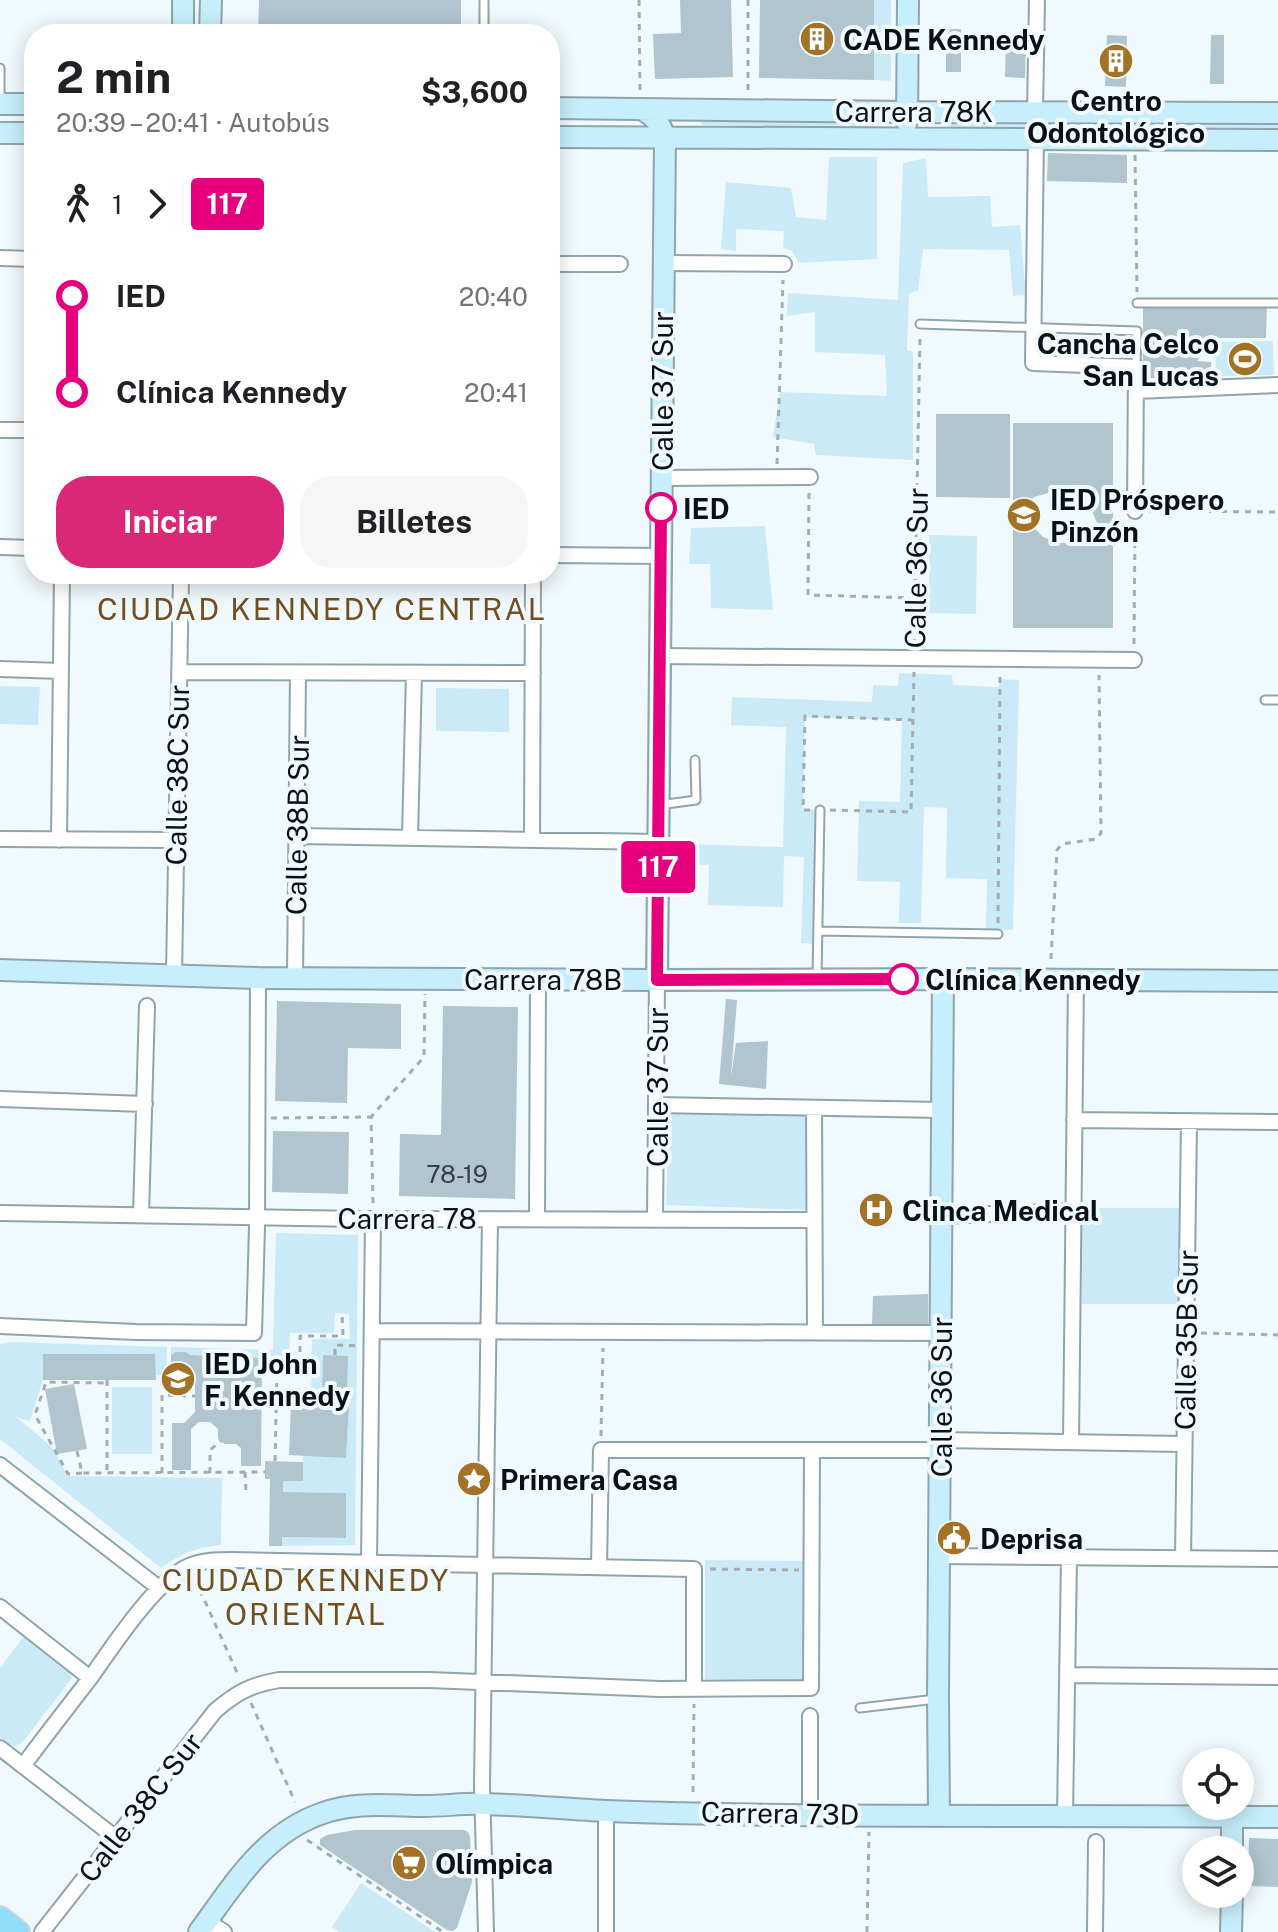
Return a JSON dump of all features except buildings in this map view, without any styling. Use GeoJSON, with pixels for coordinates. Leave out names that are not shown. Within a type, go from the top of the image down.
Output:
{"type":"FeatureCollection","features":[{"type":"Feature","properties":{"kind":"main road"},"geometry":{"type":"LineString","coordinates":[[0,1918],[18,1932]]}},
{"type":"Feature","properties":{"kind":"street"},"geometry":{"type":"LineString","coordinates":[[183,0],[183,24]]}},
{"type":"Feature","properties":{"kind":"street"},"geometry":{"type":"LineString","coordinates":[[210,24],[211,0]]}},
{"type":"Feature","properties":{"kind":"street"},"geometry":{"type":"LineString","coordinates":[[908,0],[914,112]]}},
{"type":"Feature","properties":{"kind":"street"},"geometry":{"type":"LineString","coordinates":[[913,138],[921,0]]}},
{"type":"Feature","properties":{"kind":"street"},"geometry":{"type":"LineString","coordinates":[[1035,112],[1037,0]]}},
{"type":"Feature","properties":{"kind":"street"},"geometry":{"type":"LineString","coordinates":[[0,104],[24,104]]}},
{"type":"Feature","properties":{"kind":"street"},"geometry":{"type":"LineString","coordinates":[[641,104],[657,120],[665,138]]}},
{"type":"Feature","properties":{"kind":"street","name":"Carrera 78K"},"geometry":{"type":"LineString","coordinates":[[560,108],[641,104],[914,112],[1278,113]]}},
{"type":"Feature","properties":{"kind":"street"},"geometry":{"type":"LineString","coordinates":[[0,133],[24,133]]}},
{"type":"Feature","properties":{"kind":"street","name":"Carrera 78K"},"geometry":{"type":"LineString","coordinates":[[560,137],[1278,140]]}},
{"type":"Feature","properties":{"kind":"street","name":"Calle 37 Sur"},"geometry":{"type":"LineString","coordinates":[[655,1220],[665,138]]}},
{"type":"Feature","properties":{"kind":"street"},"geometry":{"type":"LineString","coordinates":[[1036,138],[1033,363],[1136,367],[1135,511]]}},
{"type":"Feature","properties":{"kind":"street"},"geometry":{"type":"LineString","coordinates":[[0,258],[24,259]]}},
{"type":"Feature","properties":{"kind":"street"},"geometry":{"type":"LineString","coordinates":[[664,263],[784,264]]}},
{"type":"Feature","properties":{"kind":"street"},"geometry":{"type":"LineString","coordinates":[[560,264],[620,264]]}},
{"type":"Feature","properties":{"kind":"street"},"geometry":{"type":"LineString","coordinates":[[1136,391],[1278,385]]}},
{"type":"Feature","properties":{"kind":"street"},"geometry":{"type":"LineString","coordinates":[[0,430],[24,430]]}},
{"type":"Feature","properties":{"kind":"street"},"geometry":{"type":"LineString","coordinates":[[662,478],[810,477]]}},
{"type":"Feature","properties":{"kind":"street"},"geometry":{"type":"LineString","coordinates":[[0,547],[24,548]]}},
{"type":"Feature","properties":{"kind":"street"},"geometry":{"type":"LineString","coordinates":[[560,555],[661,556]]}},
{"type":"Feature","properties":{"kind":"street"},"geometry":{"type":"LineString","coordinates":[[59,840],[62,584]]}},
{"type":"Feature","properties":{"kind":"street","name":"Calle 38C Sur"},"geometry":{"type":"LineString","coordinates":[[174,975],[181,584]]}},
{"type":"Feature","properties":{"kind":"street"},"geometry":{"type":"LineString","coordinates":[[532,840],[533,584]]}},
{"type":"Feature","properties":{"kind":"street"},"geometry":{"type":"LineString","coordinates":[[660,656],[1134,660]]}},
{"type":"Feature","properties":{"kind":"street"},"geometry":{"type":"LineString","coordinates":[[0,669],[61,671]]}},
{"type":"Feature","properties":{"kind":"street"},"geometry":{"type":"LineString","coordinates":[[179,672],[533,673]]}},
{"type":"Feature","properties":{"kind":"street","name":"Calle 38B Sur"},"geometry":{"type":"LineString","coordinates":[[295,978],[298,673]]}},
{"type":"Feature","properties":{"kind":"street"},"geometry":{"type":"LineString","coordinates":[[410,838],[414,673]]}},
{"type":"Feature","properties":{"kind":"street"},"geometry":{"type":"LineString","coordinates":[[297,836],[658,842]]}},
{"type":"Feature","properties":{"kind":"street"},"geometry":{"type":"LineString","coordinates":[[0,839],[176,840]]}},
{"type":"Feature","properties":{"kind":"street","name":"Carrera 78B"},"geometry":{"type":"LineString","coordinates":[[0,970],[258,978],[1278,981]]}},
{"type":"Feature","properties":{"kind":"street"},"geometry":{"type":"LineString","coordinates":[[0,1326],[254,1333],[258,978]]}},
{"type":"Feature","properties":{"kind":"street"},"geometry":{"type":"LineString","coordinates":[[537,1219],[538,978]]}},
{"type":"Feature","properties":{"kind":"street","name":"Calle 36 Sur"},"geometry":{"type":"LineString","coordinates":[[939,1815],[943,979]]}},
{"type":"Feature","properties":{"kind":"street"},"geometry":{"type":"LineString","coordinates":[[1071,1442],[1076,979]]}},
{"type":"Feature","properties":{"kind":"street"},"geometry":{"type":"LineString","coordinates":[[141,1215],[147,1006]]}},
{"type":"Feature","properties":{"kind":"street"},"geometry":{"type":"LineString","coordinates":[[0,1099],[145,1104]]}},
{"type":"Feature","properties":{"kind":"street"},"geometry":{"type":"LineString","coordinates":[[656,1105],[942,1110]]}},
{"type":"Feature","properties":{"kind":"street"},"geometry":{"type":"LineString","coordinates":[[814,1108],[815,1332]]}},
{"type":"Feature","properties":{"kind":"street"},"geometry":{"type":"LineString","coordinates":[[1074,1120],[1278,1122]]}},
{"type":"Feature","properties":{"kind":"street","name":"Calle 35B Sur"},"geometry":{"type":"LineString","coordinates":[[1183,1558],[1189,1121]]}},
{"type":"Feature","properties":{"kind":"street"},"geometry":{"type":"LineString","coordinates":[[942,1216],[1073,1211]]}},
{"type":"Feature","properties":{"kind":"street","name":"Carrera 78"},"geometry":{"type":"LineString","coordinates":[[0,1213],[373,1219],[814,1220]]}},
{"type":"Feature","properties":{"kind":"street"},"geometry":{"type":"LineString","coordinates":[[369,1563],[373,1219]]}},
{"type":"Feature","properties":{"kind":"street"},"geometry":{"type":"LineString","coordinates":[[486,1932],[482,1804],[490,1219]]}},
{"type":"Feature","properties":{"kind":"street"},"geometry":{"type":"LineString","coordinates":[[372,1331],[941,1333]]}},
{"type":"Feature","properties":{"kind":"street"},"geometry":{"type":"LineString","coordinates":[[599,1567],[601,1450],[812,1450],[1071,1442],[1184,1444]]}},
{"type":"Feature","properties":{"kind":"street"},"geometry":{"type":"LineString","coordinates":[[483,1682],[694,1689],[811,1688],[812,1450]]}},
{"type":"Feature","properties":{"kind":"street"},"geometry":{"type":"LineString","coordinates":[[0,1465],[159,1588]]}},
{"type":"Feature","properties":{"kind":"street"},"geometry":{"type":"LineString","coordinates":[[940,1556],[1278,1559]]}},
{"type":"Feature","properties":{"kind":"street"},"geometry":{"type":"LineString","coordinates":[[1065,1815],[1069,1557]]}},
{"type":"Feature","properties":{"kind":"street"},"geometry":{"type":"LineString","coordinates":[[23,1766],[159,1588],[189,1566],[207,1561],[694,1569],[694,1689]]}},
{"type":"Feature","properties":{"kind":"street"},"geometry":{"type":"LineString","coordinates":[[0,1607],[90,1678]]}},
{"type":"Feature","properties":{"kind":"street"},"geometry":{"type":"LineString","coordinates":[[1067,1675],[1278,1677]]}},
{"type":"Feature","properties":{"kind":"street","name":"Calle 38C Sur"},"geometry":{"type":"LineString","coordinates":[[42,1932],[215,1711],[245,1689],[279,1680],[483,1682]]}},
{"type":"Feature","properties":{"kind":"street"},"geometry":{"type":"LineString","coordinates":[[810,1716],[810,1814]]}},
{"type":"Feature","properties":{"kind":"street"},"geometry":{"type":"LineString","coordinates":[[0,1748],[116,1838]]}},
{"type":"Feature","properties":{"kind":"street","name":"Carrera 73D"},"geometry":{"type":"LineString","coordinates":[[296,1834],[324,1812],[373,1804],[482,1804],[606,1811],[1182,1816]]}},
{"type":"Feature","properties":{"kind":"street"},"geometry":{"type":"LineString","coordinates":[[606,1811],[606,1932]]}},
{"type":"Feature","properties":{"kind":"street","name":"Carrera 73D"},"geometry":{"type":"LineString","coordinates":[[1254,1817],[1278,1817]]}},
{"type":"Feature","properties":{"kind":"street"},"geometry":{"type":"LineString","coordinates":[[210,1928],[259,1853],[296,1834]]}},
{"type":"Feature","properties":{"kind":"street"},"geometry":{"type":"LineString","coordinates":[[1095,1932],[1096,1842]]}},
{"type":"Feature","properties":{"kind":"street"},"geometry":{"type":"LineString","coordinates":[[1231,1932],[1232,1908]]}},
{"type":"Feature","properties":{"kind":"lane"},"geometry":{"type":"LineString","coordinates":[[484,0],[484,24]]}},
{"type":"Feature","properties":{"kind":"lane"},"geometry":{"type":"LineString","coordinates":[[0,68],[0,104]]}},
{"type":"Feature","properties":{"kind":"lane"},"geometry":{"type":"LineString","coordinates":[[1137,303],[1278,303]]}},
{"type":"Feature","properties":{"kind":"lane"},"geometry":{"type":"LineString","coordinates":[[920,324],[1137,331],[1136,367]]}},
{"type":"Feature","properties":{"kind":"lane"},"geometry":{"type":"LineString","coordinates":[[1265,700],[1278,700]]}},
{"type":"Feature","properties":{"kind":"lane"},"geometry":{"type":"LineString","coordinates":[[658,805],[696,800],[695,760]]}},
{"type":"Feature","properties":{"kind":"lane"},"geometry":{"type":"LineString","coordinates":[[817,979],[820,810]]}},
{"type":"Feature","properties":{"kind":"lane"},"geometry":{"type":"LineString","coordinates":[[818,931],[998,934]]}},
{"type":"Feature","properties":{"kind":"lane"},"geometry":{"type":"LineString","coordinates":[[860,1708],[938,1698]]}},
{"type":"Feature","properties":{"kind":"path"},"geometry":{"type":"LineString","coordinates":[[639,0],[641,104]]}},
{"type":"Feature","properties":{"kind":"path"},"geometry":{"type":"LineString","coordinates":[[748,0],[748,101]]}},
{"type":"Feature","properties":{"kind":"path"},"geometry":{"type":"LineString","coordinates":[[1135,149],[1137,303]]}},
{"type":"Feature","properties":{"kind":"path"},"geometry":{"type":"LineString","coordinates":[[777,477],[784,264]]}},
{"type":"Feature","properties":{"kind":"path","name":"Calle 36 Sur"},"geometry":{"type":"LineString","coordinates":[[820,810],[911,812],[920,324]]}},
{"type":"Feature","properties":{"kind":"path"},"geometry":{"type":"LineString","coordinates":[[810,477],[808,595],[915,598]]}},
{"type":"Feature","properties":{"kind":"path"},"geometry":{"type":"LineString","coordinates":[[1134,660],[1135,511],[1278,512]]}},
{"type":"Feature","properties":{"kind":"path"},"geometry":{"type":"LineString","coordinates":[[998,659],[998,934]]}},
{"type":"Feature","properties":{"kind":"path"},"geometry":{"type":"LineString","coordinates":[[1051,959],[1057,850],[1062,844],[1096,839],[1101,833],[1099,659]]}},
{"type":"Feature","properties":{"kind":"path"},"geometry":{"type":"LineString","coordinates":[[820,810],[803,810],[805,716],[912,720]]}},
{"type":"Feature","properties":{"kind":"path"},"geometry":{"type":"LineString","coordinates":[[373,1219],[371,1117],[424,1057],[425,990]]}},
{"type":"Feature","properties":{"kind":"path"},"geometry":{"type":"LineString","coordinates":[[257,1119],[371,1117]]}},
{"type":"Feature","properties":{"kind":"path"},"geometry":{"type":"LineString","coordinates":[[275,1461],[277,1371],[300,1371],[300,1336],[343,1336],[342,1313]]}},
{"type":"Feature","properties":{"kind":"path"},"geometry":{"type":"LineString","coordinates":[[601,1450],[603,1332]]}},
{"type":"Feature","properties":{"kind":"path"},"geometry":{"type":"LineString","coordinates":[[1186,1333],[1278,1335]]}},
{"type":"Feature","properties":{"kind":"path"},"geometry":{"type":"LineString","coordinates":[[335,1355],[335,1345],[362,1346]]}},
{"type":"Feature","properties":{"kind":"path"},"geometry":{"type":"LineString","coordinates":[[107,1473],[107,1382],[46,1382],[35,1415],[68,1474],[265,1472]]}},
{"type":"Feature","properties":{"kind":"path"},"geometry":{"type":"LineString","coordinates":[[162,1473],[162,1395],[195,1396]]}},
{"type":"Feature","properties":{"kind":"path"},"geometry":{"type":"LineString","coordinates":[[210,1473],[210,1450],[221,1441]]}},
{"type":"Feature","properties":{"kind":"path"},"geometry":{"type":"LineString","coordinates":[[77,1451],[82,1473]]}},
{"type":"Feature","properties":{"kind":"path"},"geometry":{"type":"LineString","coordinates":[[245,1472],[246,1492]]}},
{"type":"Feature","properties":{"kind":"path"},"geometry":{"type":"LineString","coordinates":[[694,1569],[811,1570]]}},
{"type":"Feature","properties":{"kind":"path"},"geometry":{"type":"LineString","coordinates":[[693,1792],[694,1689]]}},
{"type":"Feature","properties":{"kind":"path"},"geometry":{"type":"LineString","coordinates":[[867,1932],[870,1828]]}},
{"type":"Feature","properties":{"kind":"path"},"geometry":{"type":"LineString","coordinates":[[296,1834],[443,1932]]}},
{"type":"Feature","properties":{"kind":"shaded area"},"geometry":{"type":"Polygon","coordinates":[[[874,0],[891,0],[891,81],[874,80],[874,0]]]}},
{"type":"Feature","properties":{"kind":"shaded area"},"geometry":{"type":"Polygon","coordinates":[[[702,114],[874,117],[874,128],[701,125],[702,114]]]}},
{"type":"Feature","properties":{"kind":"shaded area"},"geometry":{"type":"Polygon","coordinates":[[[947,118],[1278,120],[1278,131],[947,129],[947,118]]]}},
{"type":"Feature","properties":{"kind":"shaded area"},"geometry":{"type":"Polygon","coordinates":[[[829,157],[877,157],[877,259],[799,263],[792,251],[783,248],[784,231],[736,229],[736,251],[721,249],[726,182],[791,188],[796,217],[826,220],[829,157]]]}},
{"type":"Feature","properties":{"kind":"shaded area"},"geometry":{"type":"Polygon","coordinates":[[[926,158],[928,197],[990,196],[992,227],[1020,225],[1026,295],[1013,296],[1009,250],[923,249],[918,291],[909,293],[907,350],[913,352],[913,460],[816,455],[814,444],[773,437],[780,392],[887,396],[885,355],[815,352],[815,312],[787,316],[788,293],[898,300],[903,163],[926,158]]]}},
{"type":"Feature","properties":{"kind":"shaded area","name":"Cancha Celco San Lucas"},"geometry":{"type":"Polygon","coordinates":[[[1273,341],[1274,375],[1216,376],[1215,342],[1273,341]]]}},
{"type":"Feature","properties":{"kind":"shaded area"},"geometry":{"type":"Polygon","coordinates":[[[765,526],[773,610],[711,608],[710,564],[689,564],[691,528],[765,526]]]}},
{"type":"Feature","properties":{"kind":"shaded area"},"geometry":{"type":"Polygon","coordinates":[[[929,535],[977,536],[976,614],[929,613],[929,535]]]}},
{"type":"Feature","properties":{"kind":"shaded area"},"geometry":{"type":"Polygon","coordinates":[[[899,673],[952,675],[953,685],[999,687],[1000,679],[1019,680],[1013,930],[986,929],[987,879],[946,878],[947,808],[924,807],[921,923],[899,923],[900,882],[857,881],[859,801],[900,802],[902,720],[805,717],[803,809],[820,810],[816,944],[801,943],[804,857],[784,856],[783,907],[708,905],[709,865],[686,864],[687,844],[783,847],[786,727],[731,725],[732,697],[872,702],[873,685],[898,686],[899,673]]]}},
{"type":"Feature","properties":{"kind":"shaded area"},"geometry":{"type":"Polygon","coordinates":[[[0,686],[40,687],[38,725],[0,724],[0,686]]]}},
{"type":"Feature","properties":{"kind":"shaded area"},"geometry":{"type":"Polygon","coordinates":[[[436,688],[509,689],[509,732],[436,731],[436,688]]]}},
{"type":"Feature","properties":{"kind":"shaded area"},"geometry":{"type":"Polygon","coordinates":[[[669,1112],[808,1116],[806,1210],[666,1205],[669,1112]]]}},
{"type":"Feature","properties":{"kind":"shaded area"},"geometry":{"type":"Polygon","coordinates":[[[1082,1208],[1179,1208],[1178,1304],[1082,1304],[1082,1208]]]}},
{"type":"Feature","properties":{"kind":"shaded area"},"geometry":{"type":"Polygon","coordinates":[[[276,1233],[358,1235],[355,1545],[282,1546],[282,1537],[346,1538],[346,1493],[283,1492],[283,1481],[303,1481],[303,1455],[346,1457],[349,1407],[311,1405],[312,1339],[350,1339],[349,1314],[335,1313],[334,1333],[290,1333],[289,1359],[241,1358],[233,1354],[190,1355],[186,1352],[171,1355],[171,1347],[273,1350],[276,1233]]]}},
{"type":"Feature","properties":{"kind":"shaded area"},"geometry":{"type":"Polygon","coordinates":[[[0,1344],[167,1347],[166,1376],[155,1375],[155,1354],[43,1354],[43,1380],[30,1421],[16,1417],[51,1446],[68,1476],[222,1478],[221,1545],[189,1552],[161,1568],[0,1439],[0,1344]]]}},
{"type":"Feature","properties":{"kind":"shaded area"},"geometry":{"type":"Polygon","coordinates":[[[112,1387],[152,1387],[152,1454],[112,1454],[112,1387]]]}},
{"type":"Feature","properties":{"kind":"shaded area"},"geometry":{"type":"Polygon","coordinates":[[[705,1560],[805,1561],[804,1680],[705,1679],[705,1560]]]}},
{"type":"Feature","properties":{"kind":"shaded area"},"geometry":{"type":"Polygon","coordinates":[[[24,1636],[69,1672],[72,1678],[22,1743],[14,1747],[0,1737],[0,1668],[24,1636]]]}},
{"type":"Feature","properties":{"kind":"shaded area"},"geometry":{"type":"Polygon","coordinates":[[[361,1883],[435,1932],[339,1932],[332,1927],[361,1883]]]}},
{"type":"Feature","properties":{"kind":"bus line","name":"117"},"geometry":{"type":"LineString","coordinates":[[661,508],[657,980],[903,979]]}},
{"type":"Feature","properties":{"kind":"place","name":"CADE Kennedy"},"geometry":{"type":"Point","coordinates":[817,39]}},
{"type":"Feature","properties":{"kind":"place","name":"Centro Odontológico"},"geometry":{"type":"Point","coordinates":[1116,61]}},
{"type":"Feature","properties":{"kind":"place","name":"Cancha Celco San Lucas"},"geometry":{"type":"Point","coordinates":[1245,359]}},
{"type":"Feature","properties":{"kind":"place","name":"IED"},"geometry":{"type":"Point","coordinates":[661,508]}},
{"type":"Feature","properties":{"kind":"place","name":"IED Próspero Pinzón"},"geometry":{"type":"Point","coordinates":[1024,515]}},
{"type":"Feature","properties":{"kind":"place","name":"Clínica Kennedy"},"geometry":{"type":"Point","coordinates":[903,979]}},
{"type":"Feature","properties":{"kind":"place","name":"Clinca Medical"},"geometry":{"type":"Point","coordinates":[876,1210]}},
{"type":"Feature","properties":{"kind":"place","name":"IED John F. Kennedy"},"geometry":{"type":"Point","coordinates":[178,1379]}},
{"type":"Feature","properties":{"kind":"place","name":"Primera Casa"},"geometry":{"type":"Point","coordinates":[474,1479]}},
{"type":"Feature","properties":{"kind":"place","name":"Deprisa"},"geometry":{"type":"Point","coordinates":[954,1538]}},
{"type":"Feature","properties":{"kind":"place","name":"Olímpica"},"geometry":{"type":"Point","coordinates":[409,1863]}},
{"type":"Feature","properties":{"kind":"district","name":"CIUDAD KENNEDY CENTRAL"},"geometry":{"type":"Point","coordinates":[322,609]}},
{"type":"Feature","properties":{"kind":"district","name":"CIUDAD KENNEDY ORIENTAL"},"geometry":{"type":"Point","coordinates":[306,1597]}}]}
